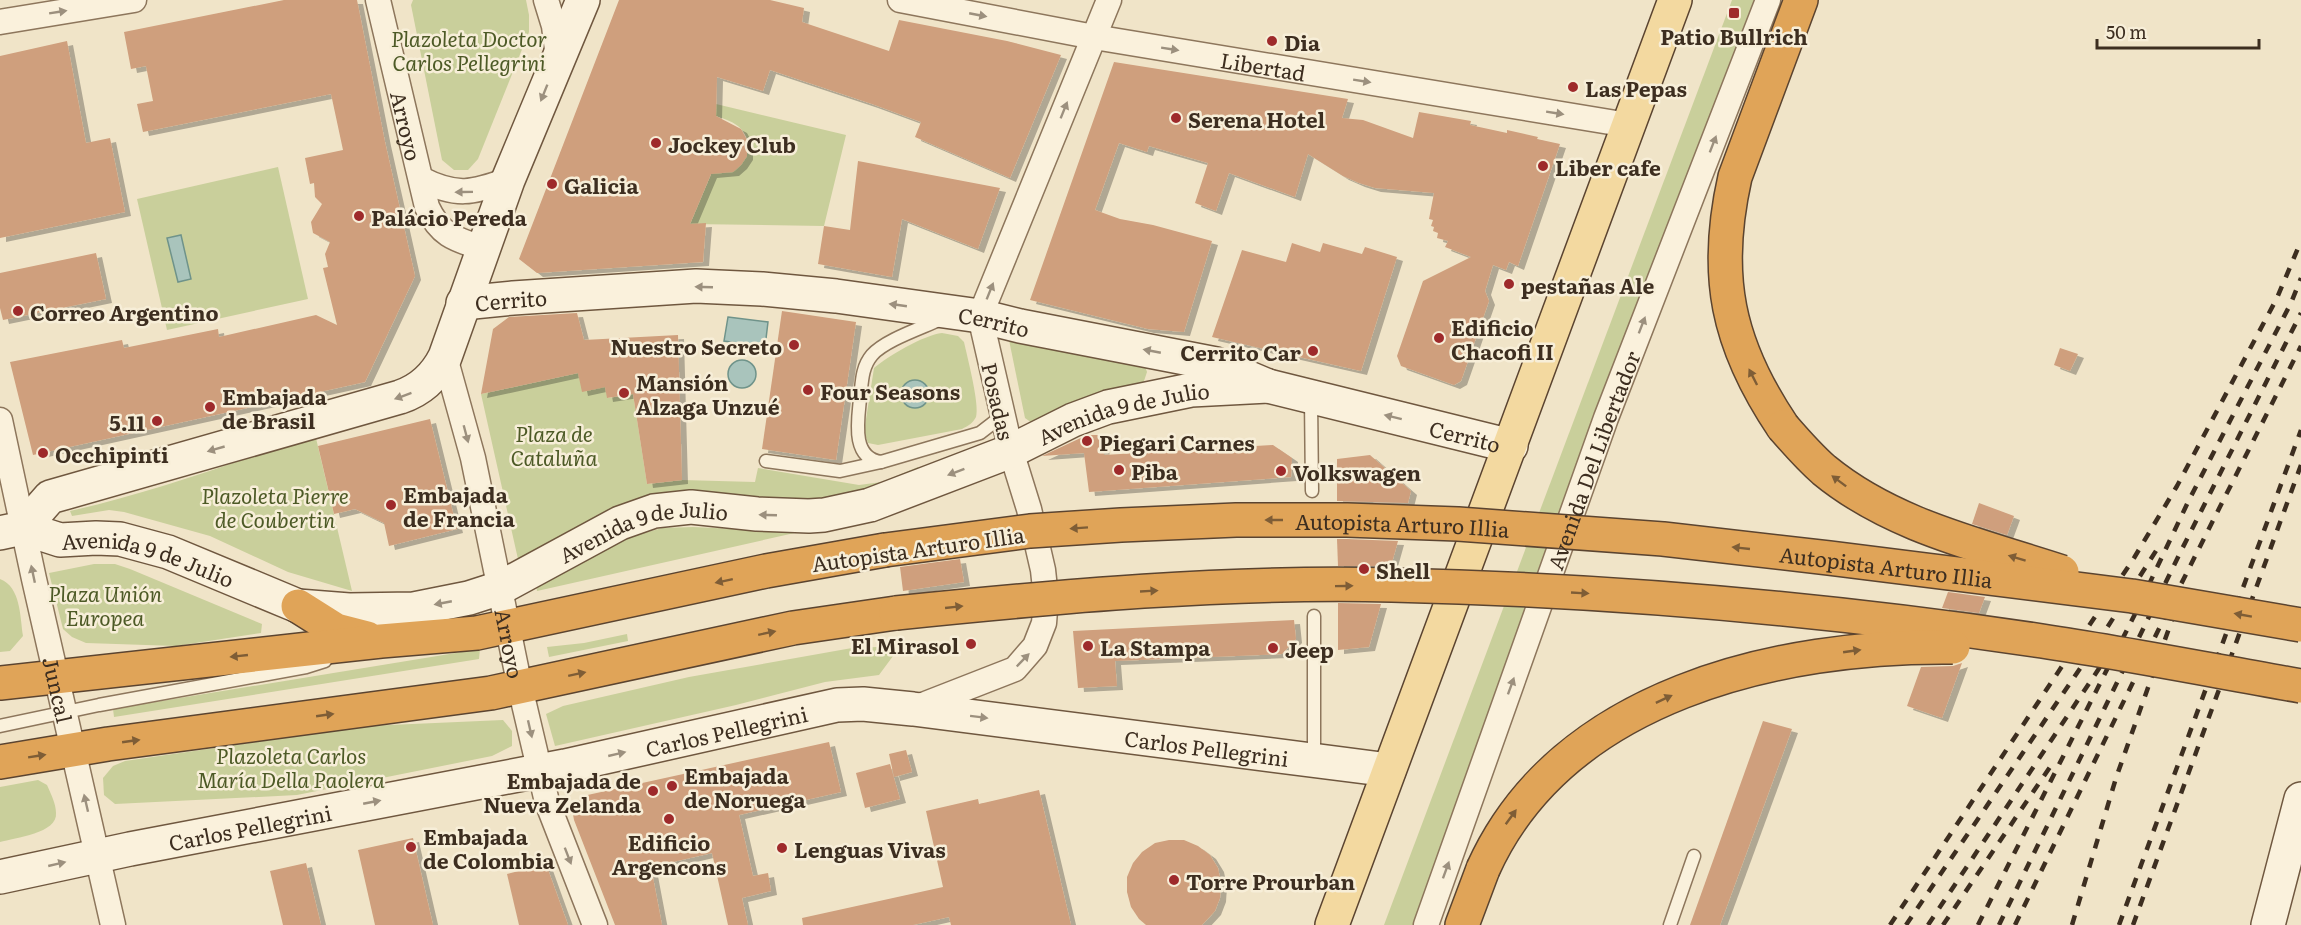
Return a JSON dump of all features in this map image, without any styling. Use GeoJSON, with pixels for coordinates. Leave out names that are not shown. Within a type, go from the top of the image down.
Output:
{"type":"FeatureCollection","features":[{"type":"Feature","properties":{"kind":"highway"},"geometry":{"type":"LineString","coordinates":[[1801,0],[1735,177],[1728,207],[1724,243],[1727,296],[1736,334],[1747,366],[1762,396],[1783,427],[1803,450],[1848,488],[1878,505],[1913,523],[2132,596]]}},
{"type":"Feature","properties":{"kind":"highway","name":"Autopista Arturo Illia"},"geometry":{"type":"LineString","coordinates":[[507,628],[766,571],[885,550],[1030,531],[1236,520],[1447,523],[1675,540],[2132,596],[2301,625]]}},
{"type":"Feature","properties":{"kind":"highway"},"geometry":{"type":"LineString","coordinates":[[0,762],[491,693],[793,628],[896,613],[1100,593],[1171,590],[1388,585],[1632,596],[1866,618],[2046,641],[2301,686]]}},
{"type":"Feature","properties":{"kind":"highway"},"geometry":{"type":"LineString","coordinates":[[298,606],[336,630],[381,641]]}},
{"type":"Feature","properties":{"kind":"highway"},"geometry":{"type":"LineString","coordinates":[[2,681],[477,633],[507,628]]}},
{"type":"Feature","properties":{"kind":"highway"},"geometry":{"type":"LineString","coordinates":[[1462,925],[1496,840],[1511,818],[1561,763],[1619,722],[1681,691],[1798,659],[1869,649],[1961,647],[2125,656]]}},
{"type":"Feature","properties":{"kind":"main road"},"geometry":{"type":"LineString","coordinates":[[1332,925],[1675,0]]}},
{"type":"Feature","properties":{"kind":"street"},"geometry":{"type":"LineString","coordinates":[[0,22],[134,0]]}},
{"type":"Feature","properties":{"kind":"street","name":"Arroyo"},"geometry":{"type":"LineString","coordinates":[[378,0],[427,207],[438,227],[455,240],[482,248]]}},
{"type":"Feature","properties":{"kind":"street"},"geometry":{"type":"LineString","coordinates":[[546,0],[554,26],[558,58]]}},
{"type":"Feature","properties":{"kind":"street"},"geometry":{"type":"LineString","coordinates":[[12,530],[50,497],[410,394],[434,375],[445,357],[508,180],[583,0]]}},
{"type":"Feature","properties":{"kind":"street","name":"Libertad"},"geometry":{"type":"LineString","coordinates":[[900,0],[1094,37],[1628,125]]}},
{"type":"Feature","properties":{"kind":"street"},"geometry":{"type":"LineString","coordinates":[[967,314],[1109,0]]}},
{"type":"Feature","properties":{"kind":"street","name":"Avenida Del Libertador"},"geometry":{"type":"LineString","coordinates":[[1426,925],[1606,418],[1768,0]]}},
{"type":"Feature","properties":{"kind":"street","name":"Arroyo"},"geometry":{"type":"LineString","coordinates":[[421,179],[437,188],[461,192],[474,192],[508,180]]}},
{"type":"Feature","properties":{"kind":"street","name":"Cerrito"},"geometry":{"type":"LineString","coordinates":[[463,303],[696,286],[836,296],[967,314],[1216,364],[1268,386],[1511,446]]}},
{"type":"Feature","properties":{"kind":"street","name":"Posadas"},"geometry":{"type":"LineString","coordinates":[[913,709],[1015,669],[1030,654],[1040,635],[1046,612],[1046,585],[1029,509],[1002,416],[967,314]]}},
{"type":"Feature","properties":{"kind":"street","name":"Arroyo"},"geometry":{"type":"LineString","coordinates":[[445,357],[473,458],[507,628],[547,802],[595,925]]}},
{"type":"Feature","properties":{"kind":"street","name":"Avenida 9 de Julio"},"geometry":{"type":"LineString","coordinates":[[12,530],[60,540],[120,539],[168,552],[298,606],[349,610],[414,609],[468,598],[500,588],[601,533],[639,516],[654,512],[691,507],[757,514],[824,515],[870,505],[1011,451],[1073,420],[1108,407],[1191,390],[1268,386]]}},
{"type":"Feature","properties":{"kind":"street","name":"Juncal"},"geometry":{"type":"LineString","coordinates":[[0,420],[12,530],[57,675],[113,925]]}},
{"type":"Feature","properties":{"kind":"street","name":"Carlos Pellegrini"},"geometry":{"type":"LineString","coordinates":[[0,877],[540,770],[837,705],[863,704],[913,709],[1389,770]]}},
{"type":"Feature","properties":{"kind":"street"},"geometry":{"type":"LineString","coordinates":[[2268,925],[2301,799]]}},
{"type":"Feature","properties":{"kind":"lane"},"geometry":{"type":"LineString","coordinates":[[880,462],[869,458],[861,448],[858,437],[865,364],[880,348],[967,314]]}},
{"type":"Feature","properties":{"kind":"lane"},"geometry":{"type":"LineString","coordinates":[[1311,397],[1312,491]]}},
{"type":"Feature","properties":{"kind":"lane"},"geometry":{"type":"LineString","coordinates":[[766,461],[840,471],[980,433],[1002,416]]}},
{"type":"Feature","properties":{"kind":"lane"},"geometry":{"type":"LineString","coordinates":[[1314,616],[1314,759]]}},
{"type":"Feature","properties":{"kind":"lane"},"geometry":{"type":"LineString","coordinates":[[0,726],[306,667],[381,641]]}},
{"type":"Feature","properties":{"kind":"lane"},"geometry":{"type":"LineString","coordinates":[[1670,925],[1694,856]]}},
{"type":"Feature","properties":{"kind":"green space","name":"Plazoleta Doctor Carlos Pellegrini"},"geometry":{"type":"Polygon","coordinates":[[[413,0],[526,0],[529,32],[478,159],[468,170],[454,170],[442,160],[411,5],[413,0]]]}},
{"type":"Feature","properties":{"kind":"green space"},"geometry":{"type":"Polygon","coordinates":[[[1732,0],[1758,0],[1414,925],[1384,925],[1732,0]]]}},
{"type":"Feature","properties":{"kind":"green space"},"geometry":{"type":"Polygon","coordinates":[[[716,104],[846,135],[824,226],[690,224],[712,172],[721,173],[737,167],[747,154],[746,137],[736,124],[716,116],[716,104]]]}},
{"type":"Feature","properties":{"kind":"green space"},"geometry":{"type":"Polygon","coordinates":[[[278,167],[308,299],[167,330],[137,199],[278,167]]]}},
{"type":"Feature","properties":{"kind":"green space"},"geometry":{"type":"Polygon","coordinates":[[[942,333],[958,336],[964,342],[973,380],[977,411],[975,419],[962,429],[878,445],[868,443],[864,432],[874,368],[906,347],[942,333]]]}},
{"type":"Feature","properties":{"kind":"green space"},"geometry":{"type":"Polygon","coordinates":[[[1009,340],[1145,366],[1147,372],[1143,384],[1032,423],[1025,418],[1009,340]]]}},
{"type":"Feature","properties":{"kind":"green space","name":"Plaza de Cataluña"},"geometry":{"type":"Polygon","coordinates":[[[578,373],[605,387],[608,398],[633,394],[647,484],[682,480],[755,482],[758,468],[859,485],[882,482],[918,467],[921,473],[836,504],[717,502],[520,568],[481,394],[578,373]]]}},
{"type":"Feature","properties":{"kind":"green space","name":"Plazoleta Pierre de Coubertin"},"geometry":{"type":"Polygon","coordinates":[[[315,434],[352,591],[288,572],[210,536],[124,512],[109,510],[72,516],[70,511],[163,486],[315,434]]]}},
{"type":"Feature","properties":{"kind":"green space"},"geometry":{"type":"Polygon","coordinates":[[[693,527],[799,532],[537,591],[536,584],[575,567],[627,538],[662,528],[693,527]]]}},
{"type":"Feature","properties":{"kind":"green space","name":"Plaza Unión Europea"},"geometry":{"type":"Polygon","coordinates":[[[94,564],[115,564],[130,569],[262,624],[261,633],[176,646],[86,643],[72,637],[63,629],[49,573],[94,564]]]}},
{"type":"Feature","properties":{"kind":"green space"},"geometry":{"type":"Polygon","coordinates":[[[0,579],[7,583],[16,596],[23,636],[10,651],[0,652],[0,579]]]}},
{"type":"Feature","properties":{"kind":"green space"},"geometry":{"type":"Polygon","coordinates":[[[627,634],[628,641],[549,657],[547,647],[584,643],[627,634]]]}},
{"type":"Feature","properties":{"kind":"green space"},"geometry":{"type":"Polygon","coordinates":[[[877,647],[896,652],[879,675],[825,682],[736,705],[555,746],[546,714],[563,706],[689,677],[852,648],[877,647]]]}},
{"type":"Feature","properties":{"kind":"green space"},"geometry":{"type":"Polygon","coordinates":[[[480,649],[479,659],[114,717],[113,709],[480,649]]]}},
{"type":"Feature","properties":{"kind":"green space","name":"Plazoleta Carlos María Della Paolera"},"geometry":{"type":"Polygon","coordinates":[[[503,720],[512,731],[512,746],[492,756],[297,795],[115,804],[104,795],[103,778],[113,766],[125,761],[367,726],[503,720]]]}},
{"type":"Feature","properties":{"kind":"green space"},"geometry":{"type":"Polygon","coordinates":[[[38,780],[47,785],[52,795],[56,810],[55,820],[34,834],[0,842],[0,787],[38,780]]]}},
{"type":"Feature","properties":{"kind":"water"},"geometry":{"type":"Polygon","coordinates":[[[181,235],[191,279],[178,282],[167,238],[181,235]]]}},
{"type":"Feature","properties":{"kind":"water"},"geometry":{"type":"Polygon","coordinates":[[[728,317],[768,322],[765,347],[724,341],[728,317]]]}},
{"type":"Feature","properties":{"kind":"water"},"geometry":{"type":"Polygon","coordinates":[[[742,360],[752,364],[756,374],[752,384],[742,388],[732,384],[728,374],[732,364],[742,360]]]}},
{"type":"Feature","properties":{"kind":"water"},"geometry":{"type":"Polygon","coordinates":[[[915,380],[925,384],[929,394],[925,404],[915,408],[905,404],[901,394],[905,384],[915,380]]]}},
{"type":"Feature","properties":{"kind":"building"},"geometry":{"type":"Polygon","coordinates":[[[284,0],[357,0],[385,142],[415,276],[365,382],[33,455],[10,362],[122,340],[124,348],[218,329],[219,337],[316,315],[337,325],[323,268],[328,267],[325,254],[330,242],[313,233],[311,222],[322,204],[315,197],[314,183],[310,184],[305,158],[343,150],[331,94],[143,132],[137,104],[153,101],[146,66],[131,69],[124,32],[284,0]]]}},
{"type":"Feature","properties":{"kind":"building"},"geometry":{"type":"Polygon","coordinates":[[[619,0],[770,0],[804,8],[802,22],[889,51],[899,20],[1007,41],[1061,55],[1010,178],[915,137],[921,122],[872,104],[770,70],[763,91],[717,77],[716,116],[741,129],[747,140],[747,156],[733,172],[711,174],[690,224],[706,223],[703,262],[537,273],[519,259],[619,0]]]}},
{"type":"Feature","properties":{"kind":"building"},"geometry":{"type":"Polygon","coordinates":[[[67,41],[86,143],[110,138],[125,212],[0,238],[0,56],[67,41]]]}},
{"type":"Feature","properties":{"kind":"building"},"geometry":{"type":"Polygon","coordinates":[[[1114,62],[1348,99],[1342,118],[1363,120],[1413,138],[1419,112],[1471,121],[1470,125],[1507,133],[1507,130],[1560,144],[1518,266],[1509,262],[1506,270],[1493,265],[1485,291],[1489,301],[1461,381],[1454,385],[1401,366],[1397,356],[1423,281],[1471,257],[1445,247],[1448,241],[1437,238],[1438,233],[1433,231],[1434,227],[1431,226],[1433,220],[1429,219],[1434,193],[1375,188],[1343,176],[1308,154],[1295,197],[1229,173],[1216,211],[1195,203],[1208,163],[1149,146],[1147,152],[1119,143],[1095,210],[1120,219],[1153,225],[1212,241],[1184,332],[1148,329],[1030,300],[1114,62]]]}},
{"type":"Feature","properties":{"kind":"building"},"geometry":{"type":"Polygon","coordinates":[[[858,161],[1000,188],[978,249],[902,219],[892,277],[818,264],[824,226],[850,230],[858,161]]]}},
{"type":"Feature","properties":{"kind":"building"},"geometry":{"type":"Polygon","coordinates":[[[1292,243],[1320,252],[1323,243],[1362,254],[1365,247],[1397,257],[1361,371],[1212,337],[1242,250],[1286,262],[1292,243]]]}},
{"type":"Feature","properties":{"kind":"building"},"geometry":{"type":"Polygon","coordinates":[[[96,253],[106,299],[3,320],[0,308],[0,273],[96,253]]]}},
{"type":"Feature","properties":{"kind":"building","name":"Four Seasons"},"geometry":{"type":"Polygon","coordinates":[[[782,311],[856,322],[836,460],[762,449],[782,311]]]}},
{"type":"Feature","properties":{"kind":"building"},"geometry":{"type":"Polygon","coordinates":[[[577,313],[584,340],[678,335],[682,480],[647,484],[633,394],[607,398],[605,387],[582,392],[578,373],[481,394],[493,329],[509,317],[577,313]]]}},
{"type":"Feature","properties":{"kind":"building"},"geometry":{"type":"Polygon","coordinates":[[[2060,348],[2078,354],[2070,371],[2054,365],[2060,348]]]}},
{"type":"Feature","properties":{"kind":"building"},"geometry":{"type":"Polygon","coordinates":[[[430,419],[457,529],[389,546],[384,523],[355,509],[334,514],[318,446],[430,419]]]}},
{"type":"Feature","properties":{"kind":"building"},"geometry":{"type":"Polygon","coordinates":[[[1087,435],[1102,435],[1104,455],[1273,445],[1292,458],[1291,477],[1089,492],[1084,453],[1042,456],[1087,435]]]}},
{"type":"Feature","properties":{"kind":"building"},"geometry":{"type":"Polygon","coordinates":[[[1370,455],[1411,491],[1408,503],[1337,501],[1337,459],[1370,455]]]}},
{"type":"Feature","properties":{"kind":"building"},"geometry":{"type":"Polygon","coordinates":[[[1979,503],[2014,516],[2007,535],[1972,524],[1979,503]]]}},
{"type":"Feature","properties":{"kind":"building"},"geometry":{"type":"Polygon","coordinates":[[[1337,539],[1398,541],[1391,566],[1338,566],[1337,539]]]}},
{"type":"Feature","properties":{"kind":"building"},"geometry":{"type":"Polygon","coordinates":[[[960,559],[964,582],[903,591],[900,567],[960,559]]]}},
{"type":"Feature","properties":{"kind":"building"},"geometry":{"type":"Polygon","coordinates":[[[1948,592],[1985,597],[1979,613],[1942,608],[1948,592]]]}},
{"type":"Feature","properties":{"kind":"building"},"geometry":{"type":"Polygon","coordinates":[[[1338,603],[1381,604],[1369,647],[1338,650],[1338,603]]]}},
{"type":"Feature","properties":{"kind":"building"},"geometry":{"type":"Polygon","coordinates":[[[1294,620],[1296,639],[1282,654],[1115,661],[1117,686],[1078,688],[1073,631],[1294,620]]]}},
{"type":"Feature","properties":{"kind":"building"},"geometry":{"type":"Polygon","coordinates":[[[1962,663],[1942,718],[1907,706],[1921,667],[1953,666],[1962,663]]]}},
{"type":"Feature","properties":{"kind":"building"},"geometry":{"type":"Polygon","coordinates":[[[1763,721],[1792,729],[1720,925],[1690,925],[1763,721]]]}},
{"type":"Feature","properties":{"kind":"building"},"geometry":{"type":"Polygon","coordinates":[[[829,742],[841,792],[739,815],[753,876],[768,873],[771,891],[742,898],[748,925],[728,925],[712,853],[651,867],[662,925],[615,925],[574,820],[572,809],[583,796],[829,742]]]}},
{"type":"Feature","properties":{"kind":"building"},"geometry":{"type":"Polygon","coordinates":[[[906,750],[912,772],[894,777],[889,754],[906,750]]]}},
{"type":"Feature","properties":{"kind":"building"},"geometry":{"type":"Polygon","coordinates":[[[890,764],[900,799],[865,808],[856,773],[890,764]]]}},
{"type":"Feature","properties":{"kind":"building"},"geometry":{"type":"Polygon","coordinates":[[[1039,790],[1071,925],[951,925],[949,917],[913,925],[803,925],[802,918],[943,887],[926,811],[978,799],[979,804],[1039,790]]]}},
{"type":"Feature","properties":{"kind":"building"},"geometry":{"type":"Polygon","coordinates":[[[413,838],[433,925],[375,925],[358,850],[413,838]]]}},
{"type":"Feature","properties":{"kind":"building","name":"Torre Prourban"},"geometry":{"type":"Polygon","coordinates":[[[1184,840],[1198,846],[1210,855],[1218,868],[1221,883],[1220,898],[1215,911],[1202,925],[1146,925],[1131,907],[1127,892],[1127,877],[1133,863],[1142,852],[1155,843],[1184,840]]]}},
{"type":"Feature","properties":{"kind":"building"},"geometry":{"type":"Polygon","coordinates":[[[306,863],[321,925],[283,925],[270,871],[306,863]]]}},
{"type":"Feature","properties":{"kind":"building"},"geometry":{"type":"Polygon","coordinates":[[[546,864],[568,925],[519,925],[507,874],[546,864]]]}},
{"type":"Feature","properties":{"kind":"railway"},"geometry":{"type":"LineString","coordinates":[[1890,925],[2134,558],[2177,486],[2277,298],[2301,241]]}},
{"type":"Feature","properties":{"kind":"railway"},"geometry":{"type":"LineString","coordinates":[[1978,925],[2134,616],[2189,500],[2291,303],[2301,278]]}},
{"type":"Feature","properties":{"kind":"railway"},"geometry":{"type":"LineString","coordinates":[[1999,925],[2182,549],[2301,313]]}},
{"type":"Feature","properties":{"kind":"railway"},"geometry":{"type":"LineString","coordinates":[[2015,925],[2170,606],[2301,346]]}},
{"type":"Feature","properties":{"kind":"railway"},"geometry":{"type":"LineString","coordinates":[[2119,925],[2301,430]]}},
{"type":"Feature","properties":{"kind":"railway"},"geometry":{"type":"LineString","coordinates":[[2133,925],[2301,465]]}},
{"type":"Feature","properties":{"kind":"railway"},"geometry":{"type":"LineString","coordinates":[[1906,925],[2098,642],[2161,543]]}},
{"type":"Feature","properties":{"kind":"railway"},"geometry":{"type":"LineString","coordinates":[[2072,925],[2116,778],[2173,617]]}},
{"type":"Feature","properties":{"kind":"railway"},"geometry":{"type":"LineString","coordinates":[[1928,925],[2100,667]]}},
{"type":"Feature","properties":{"kind":"railway"},"geometry":{"type":"LineString","coordinates":[[1943,925],[2050,767]]}},
{"type":"Feature","properties":{"kind":"place","name":"Patio Bullrich"},"geometry":{"type":"Point","coordinates":[1734,13]}},
{"type":"Feature","properties":{"kind":"place","name":"Dia"},"geometry":{"type":"Point","coordinates":[1272,41]}},
{"type":"Feature","properties":{"kind":"place","name":"Las Pepas"},"geometry":{"type":"Point","coordinates":[1573,87]}},
{"type":"Feature","properties":{"kind":"place","name":"Serena Hotel"},"geometry":{"type":"Point","coordinates":[1176,118]}},
{"type":"Feature","properties":{"kind":"place","name":"Jockey Club"},"geometry":{"type":"Point","coordinates":[656,143]}},
{"type":"Feature","properties":{"kind":"place","name":"Liber cafe"},"geometry":{"type":"Point","coordinates":[1543,166]}},
{"type":"Feature","properties":{"kind":"place","name":"Galicia"},"geometry":{"type":"Point","coordinates":[552,184]}},
{"type":"Feature","properties":{"kind":"place","name":"Palácio Pereda"},"geometry":{"type":"Point","coordinates":[359,216]}},
{"type":"Feature","properties":{"kind":"place","name":"pestañas Ale"},"geometry":{"type":"Point","coordinates":[1509,284]}},
{"type":"Feature","properties":{"kind":"place","name":"Correo Argentino"},"geometry":{"type":"Point","coordinates":[18,311]}},
{"type":"Feature","properties":{"kind":"place","name":"Edificio Chacofi II"},"geometry":{"type":"Point","coordinates":[1439,338]}},
{"type":"Feature","properties":{"kind":"place","name":"Nuestro Secreto"},"geometry":{"type":"Point","coordinates":[794,345]}},
{"type":"Feature","properties":{"kind":"place","name":"Cerrito Car"},"geometry":{"type":"Point","coordinates":[1313,351]}},
{"type":"Feature","properties":{"kind":"place","name":"Four Seasons"},"geometry":{"type":"Point","coordinates":[808,390]}},
{"type":"Feature","properties":{"kind":"place","name":"Mansión Alzaga Unzué"},"geometry":{"type":"Point","coordinates":[624,393]}},
{"type":"Feature","properties":{"kind":"place","name":"Embajada de Brasil"},"geometry":{"type":"Point","coordinates":[210,407]}},
{"type":"Feature","properties":{"kind":"place","name":"5.11"},"geometry":{"type":"Point","coordinates":[157,421]}},
{"type":"Feature","properties":{"kind":"place","name":"Piegari Carnes"},"geometry":{"type":"Point","coordinates":[1087,441]}},
{"type":"Feature","properties":{"kind":"place","name":"Occhipinti"},"geometry":{"type":"Point","coordinates":[43,453]}},
{"type":"Feature","properties":{"kind":"place","name":"Piba"},"geometry":{"type":"Point","coordinates":[1119,470]}},
{"type":"Feature","properties":{"kind":"place","name":"Volkswagen"},"geometry":{"type":"Point","coordinates":[1281,471]}},
{"type":"Feature","properties":{"kind":"place","name":"Embajada de Francia"},"geometry":{"type":"Point","coordinates":[391,505]}},
{"type":"Feature","properties":{"kind":"place","name":"Shell"},"geometry":{"type":"Point","coordinates":[1364,569]}},
{"type":"Feature","properties":{"kind":"place","name":"El Mirasol"},"geometry":{"type":"Point","coordinates":[971,644]}},
{"type":"Feature","properties":{"kind":"place","name":"La Stampa"},"geometry":{"type":"Point","coordinates":[1088,646]}},
{"type":"Feature","properties":{"kind":"place","name":"Jeep"},"geometry":{"type":"Point","coordinates":[1273,648]}},
{"type":"Feature","properties":{"kind":"place","name":"Embajada de Noruega"},"geometry":{"type":"Point","coordinates":[672,786]}},
{"type":"Feature","properties":{"kind":"place","name":"Embajada de Nueva Zelanda"},"geometry":{"type":"Point","coordinates":[653,791]}},
{"type":"Feature","properties":{"kind":"place","name":"Edificio Argencons"},"geometry":{"type":"Point","coordinates":[669,819]}},
{"type":"Feature","properties":{"kind":"place","name":"Embajada de Colombia"},"geometry":{"type":"Point","coordinates":[411,847]}},
{"type":"Feature","properties":{"kind":"place","name":"Lenguas Vivas"},"geometry":{"type":"Point","coordinates":[782,848]}},
{"type":"Feature","properties":{"kind":"place","name":"Torre Prourban"},"geometry":{"type":"Point","coordinates":[1174,880]}}]}
